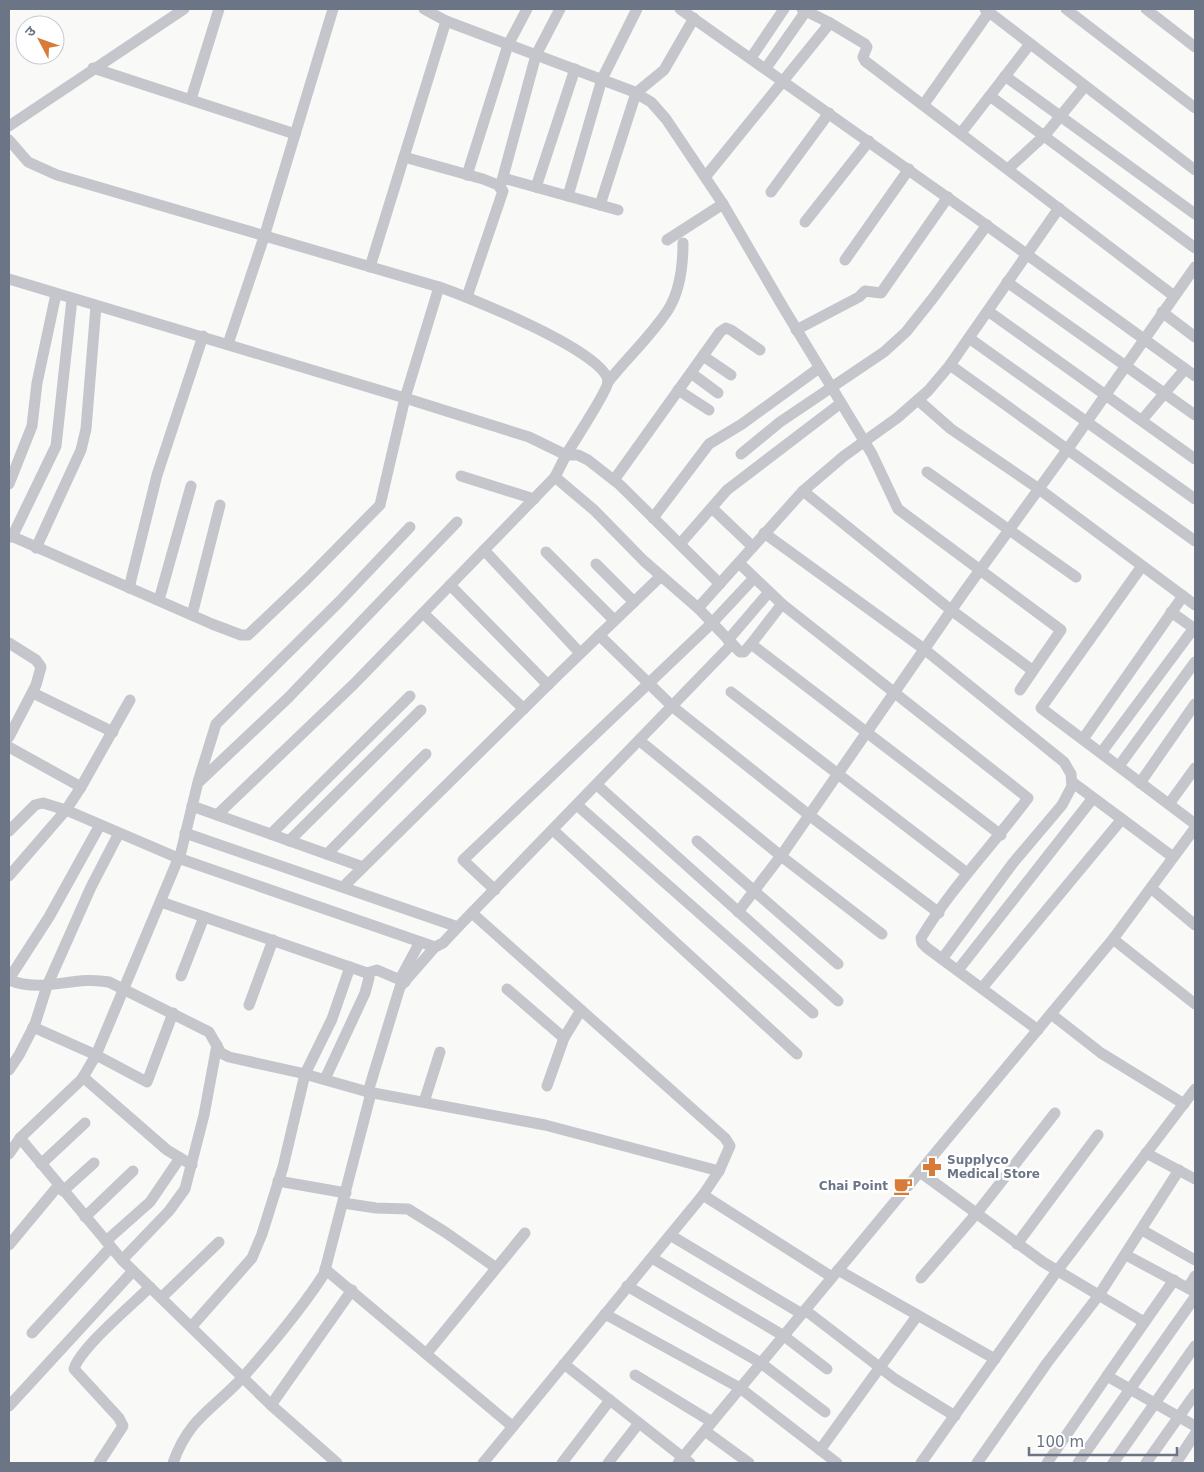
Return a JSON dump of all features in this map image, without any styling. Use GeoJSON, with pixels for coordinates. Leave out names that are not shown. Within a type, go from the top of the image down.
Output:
{"type":"FeatureCollection","features":[{"type":"Feature","properties":{"kind":"street"},"geometry":{"type":"LineString","coordinates":[[9,126],[93,68],[184,9]]}},
{"type":"Feature","properties":{"kind":"street"},"geometry":{"type":"LineString","coordinates":[[191,99],[219,9]]}},
{"type":"Feature","properties":{"kind":"street"},"geometry":{"type":"LineString","coordinates":[[228,344],[264,236],[333,9]]}},
{"type":"Feature","properties":{"kind":"street"},"geometry":{"type":"LineString","coordinates":[[424,9],[508,45],[602,79],[636,94],[650,102],[666,119],[724,204],[796,330],[865,442],[898,509],[980,568],[1061,630],[1020,690]]}},
{"type":"Feature","properties":{"kind":"street"},"geometry":{"type":"LineString","coordinates":[[467,175],[508,45],[527,9]]}},
{"type":"Feature","properties":{"kind":"street"},"geometry":{"type":"LineString","coordinates":[[467,297],[503,191],[502,183],[536,55],[560,9]]}},
{"type":"Feature","properties":{"kind":"street"},"geometry":{"type":"LineString","coordinates":[[568,196],[602,79],[637,9]]}},
{"type":"Feature","properties":{"kind":"street"},"geometry":{"type":"LineString","coordinates":[[680,9],[948,197],[1192,372],[1164,392],[1142,420]]}},
{"type":"Feature","properties":{"kind":"street"},"geometry":{"type":"LineString","coordinates":[[751,58],[784,9]]}},
{"type":"Feature","properties":{"kind":"street"},"geometry":{"type":"LineString","coordinates":[[1066,9],[1195,108]]}},
{"type":"Feature","properties":{"kind":"street"},"geometry":{"type":"LineString","coordinates":[[1146,9],[1195,47]]}},
{"type":"Feature","properties":{"kind":"street"},"geometry":{"type":"LineString","coordinates":[[766,68],[804,10],[830,23],[865,44],[867,47],[864,56],[865,61],[1174,296]]}},
{"type":"Feature","properties":{"kind":"street"},"geometry":{"type":"LineString","coordinates":[[924,104],[987,10],[1195,170]]}},
{"type":"Feature","properties":{"kind":"street"},"geometry":{"type":"LineString","coordinates":[[600,205],[636,94],[664,70],[694,18]]}},
{"type":"Feature","properties":{"kind":"street"},"geometry":{"type":"LineString","coordinates":[[370,267],[446,20]]}},
{"type":"Feature","properties":{"kind":"street"},"geometry":{"type":"LineString","coordinates":[[706,176],[830,23]]}},
{"type":"Feature","properties":{"kind":"street"},"geometry":{"type":"LineString","coordinates":[[961,133],[1030,44]]}},
{"type":"Feature","properties":{"kind":"street"},"geometry":{"type":"LineString","coordinates":[[93,68],[295,134]]}},
{"type":"Feature","properties":{"kind":"street"},"geometry":{"type":"LineString","coordinates":[[536,187],[575,69]]}},
{"type":"Feature","properties":{"kind":"street"},"geometry":{"type":"LineString","coordinates":[[1005,76],[1195,214]]}},
{"type":"Feature","properties":{"kind":"street"},"geometry":{"type":"LineString","coordinates":[[1008,169],[1044,135],[1085,86]]}},
{"type":"Feature","properties":{"kind":"street"},"geometry":{"type":"LineString","coordinates":[[990,96],[1195,248]]}},
{"type":"Feature","properties":{"kind":"street"},"geometry":{"type":"LineString","coordinates":[[771,192],[829,113]]}},
{"type":"Feature","properties":{"kind":"street"},"geometry":{"type":"LineString","coordinates":[[9,140],[28,162],[57,175],[439,287],[467,297],[524,321],[588,358],[604,372],[608,382]]}},
{"type":"Feature","properties":{"kind":"street"},"geometry":{"type":"LineString","coordinates":[[805,222],[869,141]]}},
{"type":"Feature","properties":{"kind":"street"},"geometry":{"type":"LineString","coordinates":[[404,158],[498,185],[502,183],[536,187],[618,210]]}},
{"type":"Feature","properties":{"kind":"street"},"geometry":{"type":"LineString","coordinates":[[846,260],[909,170]]}},
{"type":"Feature","properties":{"kind":"street"},"geometry":{"type":"LineString","coordinates":[[796,330],[858,297],[865,291],[882,293],[948,197]]}},
{"type":"Feature","properties":{"kind":"street"},"geometry":{"type":"LineString","coordinates":[[666,240],[724,204]]}},
{"type":"Feature","properties":{"kind":"street"},"geometry":{"type":"LineString","coordinates":[[698,608],[803,490],[844,456],[865,442],[918,400],[950,366],[1026,253],[1059,208]]}},
{"type":"Feature","properties":{"kind":"street"},"geometry":{"type":"LineString","coordinates":[[741,454],[780,422],[884,352],[906,332],[987,225]]}},
{"type":"Feature","properties":{"kind":"street"},"geometry":{"type":"LineString","coordinates":[[217,815],[354,684],[555,477],[566,455],[603,396],[608,382],[668,310],[679,281],[683,261],[683,243]]}},
{"type":"Feature","properties":{"kind":"street"},"geometry":{"type":"LineString","coordinates":[[738,912],[781,856],[980,568],[1067,450],[1162,312],[1194,271]]}},
{"type":"Feature","properties":{"kind":"street"},"geometry":{"type":"LineString","coordinates":[[9,280],[203,336],[405,398],[528,437],[566,455],[578,455],[588,460],[614,480],[720,584]]}},
{"type":"Feature","properties":{"kind":"street"},"geometry":{"type":"LineString","coordinates":[[1007,282],[1195,415]]}},
{"type":"Feature","properties":{"kind":"street"},"geometry":{"type":"LineString","coordinates":[[72,299],[56,446],[10,536],[234,633],[248,635],[380,505],[405,398],[439,287]]}},
{"type":"Feature","properties":{"kind":"street"},"geometry":{"type":"LineString","coordinates":[[9,484],[32,426],[37,384],[56,294]]}},
{"type":"Feature","properties":{"kind":"street"},"geometry":{"type":"LineString","coordinates":[[36,548],[81,450],[86,429],[96,306]]}},
{"type":"Feature","properties":{"kind":"street"},"geometry":{"type":"LineString","coordinates":[[988,311],[1195,459]]}},
{"type":"Feature","properties":{"kind":"street"},"geometry":{"type":"LineString","coordinates":[[1162,312],[1195,337]]}},
{"type":"Feature","properties":{"kind":"street"},"geometry":{"type":"LineString","coordinates":[[614,480],[720,332],[726,328],[760,350]]}},
{"type":"Feature","properties":{"kind":"street"},"geometry":{"type":"LineString","coordinates":[[130,588],[157,474],[203,336]]}},
{"type":"Feature","properties":{"kind":"street"},"geometry":{"type":"LineString","coordinates":[[969,338],[1195,499]]}},
{"type":"Feature","properties":{"kind":"street"},"geometry":{"type":"LineString","coordinates":[[703,356],[731,375]]}},
{"type":"Feature","properties":{"kind":"street"},"geometry":{"type":"LineString","coordinates":[[950,366],[1195,541]]}},
{"type":"Feature","properties":{"kind":"street"},"geometry":{"type":"LineString","coordinates":[[653,518],[709,444],[742,424],[819,368]]}},
{"type":"Feature","properties":{"kind":"street"},"geometry":{"type":"LineString","coordinates":[[691,373],[718,393]]}},
{"type":"Feature","properties":{"kind":"street"},"geometry":{"type":"LineString","coordinates":[[678,390],[709,410]]}},
{"type":"Feature","properties":{"kind":"street"},"geometry":{"type":"LineString","coordinates":[[918,400],[951,429],[1039,489],[1195,605]]}},
{"type":"Feature","properties":{"kind":"street"},"geometry":{"type":"LineString","coordinates":[[680,544],[727,490],[746,473],[787,446],[841,403]]}},
{"type":"Feature","properties":{"kind":"street"},"geometry":{"type":"LineString","coordinates":[[927,472],[1076,577]]}},
{"type":"Feature","properties":{"kind":"street"},"geometry":{"type":"LineString","coordinates":[[461,476],[534,499]]}},
{"type":"Feature","properties":{"kind":"street"},"geometry":{"type":"LineString","coordinates":[[555,477],[594,510],[661,576],[698,608],[730,642],[744,652],[782,604]]}},
{"type":"Feature","properties":{"kind":"street"},"geometry":{"type":"LineString","coordinates":[[159,600],[192,486]]}},
{"type":"Feature","properties":{"kind":"street"},"geometry":{"type":"LineString","coordinates":[[803,490],[951,610],[1032,670]]}},
{"type":"Feature","properties":{"kind":"street"},"geometry":{"type":"LineString","coordinates":[[192,615],[220,505]]}},
{"type":"Feature","properties":{"kind":"street"},"geometry":{"type":"LineString","coordinates":[[712,508],[753,547]]}},
{"type":"Feature","properties":{"kind":"street"},"geometry":{"type":"LineString","coordinates":[[198,782],[288,698],[457,522]]}},
{"type":"Feature","properties":{"kind":"street"},"geometry":{"type":"LineString","coordinates":[[9,1154],[20,1138],[83,1077],[96,1055],[178,858],[216,724],[339,602],[410,527]]}},
{"type":"Feature","properties":{"kind":"street"},"geometry":{"type":"LineString","coordinates":[[764,533],[924,649],[1064,762],[1071,774],[1072,782],[1062,805],[1013,863],[942,959]]}},
{"type":"Feature","properties":{"kind":"street"},"geometry":{"type":"LineString","coordinates":[[484,550],[580,654]]}},
{"type":"Feature","properties":{"kind":"street"},"geometry":{"type":"LineString","coordinates":[[546,552],[614,620]]}},
{"type":"Feature","properties":{"kind":"street"},"geometry":{"type":"LineString","coordinates":[[596,564],[634,602]]}},
{"type":"Feature","properties":{"kind":"street"},"geometry":{"type":"LineString","coordinates":[[739,564],[782,604],[1028,798],[1001,834],[967,873],[921,938],[922,944],[1038,1030]]}},
{"type":"Feature","properties":{"kind":"street"},"geometry":{"type":"LineString","coordinates":[[564,1364],[639,1423],[683,1462],[740,1388],[1112,939],[1194,830],[1169,804],[1041,708],[1142,566]]}},
{"type":"Feature","properties":{"kind":"street"},"geometry":{"type":"LineString","coordinates":[[343,887],[661,576]]}},
{"type":"Feature","properties":{"kind":"street"},"geometry":{"type":"LineString","coordinates":[[494,890],[463,860],[712,623],[754,578]]}},
{"type":"Feature","properties":{"kind":"street"},"geometry":{"type":"LineString","coordinates":[[450,585],[548,685]]}},
{"type":"Feature","properties":{"kind":"street"},"geometry":{"type":"LineString","coordinates":[[402,981],[434,947],[443,943],[640,741],[730,642],[769,592]]}},
{"type":"Feature","properties":{"kind":"street"},"geometry":{"type":"LineString","coordinates":[[1083,739],[1183,596]]}},
{"type":"Feature","properties":{"kind":"street"},"geometry":{"type":"LineString","coordinates":[[1101,753],[1195,629],[1171,612]]}},
{"type":"Feature","properties":{"kind":"street"},"geometry":{"type":"LineString","coordinates":[[423,613],[524,708]]}},
{"type":"Feature","properties":{"kind":"street"},"geometry":{"type":"LineString","coordinates":[[599,635],[673,706],[809,815],[939,913]]}},
{"type":"Feature","properties":{"kind":"street"},"geometry":{"type":"LineString","coordinates":[[9,643],[36,660],[41,667],[32,692],[13,719],[9,737]]}},
{"type":"Feature","properties":{"kind":"street"},"geometry":{"type":"LineString","coordinates":[[751,644],[868,731],[1001,834]]}},
{"type":"Feature","properties":{"kind":"street"},"geometry":{"type":"LineString","coordinates":[[1119,766],[1195,662]]}},
{"type":"Feature","properties":{"kind":"street"},"geometry":{"type":"LineString","coordinates":[[32,692],[113,732]]}},
{"type":"Feature","properties":{"kind":"street"},"geometry":{"type":"LineString","coordinates":[[731,692],[967,873]]}},
{"type":"Feature","properties":{"kind":"street"},"geometry":{"type":"LineString","coordinates":[[271,834],[410,696]]}},
{"type":"Feature","properties":{"kind":"street"},"geometry":{"type":"LineString","coordinates":[[9,876],[66,810],[130,700]]}},
{"type":"Feature","properties":{"kind":"street"},"geometry":{"type":"LineString","coordinates":[[1140,783],[1195,704]]}},
{"type":"Feature","properties":{"kind":"street"},"geometry":{"type":"LineString","coordinates":[[289,841],[421,710]]}},
{"type":"Feature","properties":{"kind":"street"},"geometry":{"type":"LineString","coordinates":[[640,741],[781,856],[882,934]]}},
{"type":"Feature","properties":{"kind":"street"},"geometry":{"type":"LineString","coordinates":[[9,747],[81,787]]}},
{"type":"Feature","properties":{"kind":"street"},"geometry":{"type":"LineString","coordinates":[[327,854],[426,754]]}},
{"type":"Feature","properties":{"kind":"street"},"geometry":{"type":"LineString","coordinates":[[1169,804],[1195,768]]}},
{"type":"Feature","properties":{"kind":"street"},"geometry":{"type":"LineString","coordinates":[[1072,782],[1173,858]]}},
{"type":"Feature","properties":{"kind":"street"},"geometry":{"type":"LineString","coordinates":[[596,785],[838,1001]]}},
{"type":"Feature","properties":{"kind":"street"},"geometry":{"type":"LineString","coordinates":[[958,970],[1093,798]]}},
{"type":"Feature","properties":{"kind":"street"},"geometry":{"type":"LineString","coordinates":[[9,831],[35,805],[42,804],[66,810],[178,858],[434,947]]}},
{"type":"Feature","properties":{"kind":"street"},"geometry":{"type":"LineString","coordinates":[[577,805],[813,1013]]}},
{"type":"Feature","properties":{"kind":"street"},"geometry":{"type":"LineString","coordinates":[[192,806],[363,867]]}},
{"type":"Feature","properties":{"kind":"street"},"geometry":{"type":"LineString","coordinates":[[982,988],[1122,819]]}},
{"type":"Feature","properties":{"kind":"street"},"geometry":{"type":"LineString","coordinates":[[100,825],[49,917],[9,980],[24,986],[47,986],[95,979],[123,989],[208,1032],[221,1053],[229,1057],[305,1074],[370,1092],[545,1125],[719,1171]]}},
{"type":"Feature","properties":{"kind":"street"},"geometry":{"type":"LineString","coordinates":[[553,830],[797,1054]]}},
{"type":"Feature","properties":{"kind":"street"},"geometry":{"type":"LineString","coordinates":[[9,1070],[20,1055],[33,1027],[47,986],[91,886],[118,833]]}},
{"type":"Feature","properties":{"kind":"street"},"geometry":{"type":"LineString","coordinates":[[185,833],[458,927]]}},
{"type":"Feature","properties":{"kind":"street"},"geometry":{"type":"LineString","coordinates":[[697,842],[838,964]]}},
{"type":"Feature","properties":{"kind":"street"},"geometry":{"type":"LineString","coordinates":[[1151,888],[1195,925]]}},
{"type":"Feature","properties":{"kind":"street"},"geometry":{"type":"LineString","coordinates":[[161,902],[368,973],[377,970],[402,981]]}},
{"type":"Feature","properties":{"kind":"street"},"geometry":{"type":"LineString","coordinates":[[472,913],[726,1138],[730,1146],[719,1171],[703,1195],[483,1463]]}},
{"type":"Feature","properties":{"kind":"street"},"geometry":{"type":"LineString","coordinates":[[181,976],[204,917]]}},
{"type":"Feature","properties":{"kind":"street"},"geometry":{"type":"LineString","coordinates":[[1112,939],[1194,1001]]}},
{"type":"Feature","properties":{"kind":"street"},"geometry":{"type":"LineString","coordinates":[[249,1004],[273,940]]}},
{"type":"Feature","properties":{"kind":"street"},"geometry":{"type":"LineString","coordinates":[[172,1463],[185,1434],[243,1377],[310,1295],[325,1269],[345,1198],[370,1092],[400,987],[420,942]]}},
{"type":"Feature","properties":{"kind":"street"},"geometry":{"type":"LineString","coordinates":[[192,1326],[252,1258],[262,1234],[278,1182],[305,1074],[332,1019],[350,967]]}},
{"type":"Feature","properties":{"kind":"street"},"geometry":{"type":"LineString","coordinates":[[325,1080],[365,993],[369,978],[368,973]]}},
{"type":"Feature","properties":{"kind":"street"},"geometry":{"type":"LineString","coordinates":[[507,989],[564,1038]]}},
{"type":"Feature","properties":{"kind":"street"},"geometry":{"type":"LineString","coordinates":[[547,1086],[564,1038],[581,1010]]}},
{"type":"Feature","properties":{"kind":"street"},"geometry":{"type":"LineString","coordinates":[[33,1027],[96,1055],[147,1082],[173,1013]]}},
{"type":"Feature","properties":{"kind":"street"},"geometry":{"type":"LineString","coordinates":[[1051,1014],[1101,1052],[1184,1104]]}},
{"type":"Feature","properties":{"kind":"street"},"geometry":{"type":"LineString","coordinates":[[122,1260],[180,1198],[192,1165],[212,1080],[217,1045]]}},
{"type":"Feature","properties":{"kind":"street"},"geometry":{"type":"LineString","coordinates":[[424,1102],[440,1052]]}},
{"type":"Feature","properties":{"kind":"street"},"geometry":{"type":"LineString","coordinates":[[83,1077],[167,1150],[192,1165]]}},
{"type":"Feature","properties":{"kind":"street"},"geometry":{"type":"LineString","coordinates":[[921,1463],[1057,1271],[1195,1089]]}},
{"type":"Feature","properties":{"kind":"street"},"geometry":{"type":"LineString","coordinates":[[921,1278],[976,1214],[1055,1113]]}},
{"type":"Feature","properties":{"kind":"street"},"geometry":{"type":"LineString","coordinates":[[41,1164],[86,1123]]}},
{"type":"Feature","properties":{"kind":"street"},"geometry":{"type":"LineString","coordinates":[[1017,1244],[1098,1134]]}},
{"type":"Feature","properties":{"kind":"street"},"geometry":{"type":"LineString","coordinates":[[20,1138],[122,1260],[192,1326],[271,1405],[337,1463]]}},
{"type":"Feature","properties":{"kind":"street"},"geometry":{"type":"LineString","coordinates":[[1146,1154],[1195,1179]]}},
{"type":"Feature","properties":{"kind":"street"},"geometry":{"type":"LineString","coordinates":[[32,1333],[109,1244],[150,1202],[180,1158]]}},
{"type":"Feature","properties":{"kind":"street"},"geometry":{"type":"LineString","coordinates":[[9,1245],[61,1188],[94,1163]]}},
{"type":"Feature","properties":{"kind":"street"},"geometry":{"type":"LineString","coordinates":[[977,1463],[1126,1255],[1179,1170]]}},
{"type":"Feature","properties":{"kind":"street"},"geometry":{"type":"LineString","coordinates":[[85,1217],[133,1171]]}},
{"type":"Feature","properties":{"kind":"street"},"geometry":{"type":"LineString","coordinates":[[920,1172],[1017,1244],[1057,1271],[1144,1322]]}},
{"type":"Feature","properties":{"kind":"street"},"geometry":{"type":"LineString","coordinates":[[278,1182],[345,1198],[376,1208],[408,1209],[495,1267]]}},
{"type":"Feature","properties":{"kind":"street"},"geometry":{"type":"LineString","coordinates":[[703,1195],[835,1274],[995,1359]]}},
{"type":"Feature","properties":{"kind":"street"},"geometry":{"type":"LineString","coordinates":[[1142,1230],[1195,1260]]}},
{"type":"Feature","properties":{"kind":"street"},"geometry":{"type":"LineString","coordinates":[[427,1353],[495,1267],[525,1233]]}},
{"type":"Feature","properties":{"kind":"street"},"geometry":{"type":"LineString","coordinates":[[670,1235],[803,1312],[879,1368],[955,1416]]}},
{"type":"Feature","properties":{"kind":"street"},"geometry":{"type":"LineString","coordinates":[[162,1297],[219,1242]]}},
{"type":"Feature","properties":{"kind":"street"},"geometry":{"type":"LineString","coordinates":[[1126,1255],[1193,1292]]}},
{"type":"Feature","properties":{"kind":"street"},"geometry":{"type":"LineString","coordinates":[[652,1258],[784,1336],[827,1369]]}},
{"type":"Feature","properties":{"kind":"street"},"geometry":{"type":"LineString","coordinates":[[325,1269],[512,1426]]}},
{"type":"Feature","properties":{"kind":"street"},"geometry":{"type":"LineString","coordinates":[[9,1404],[133,1271]]}},
{"type":"Feature","properties":{"kind":"street"},"geometry":{"type":"LineString","coordinates":[[1078,1463],[1193,1292],[1195,1276]]}},
{"type":"Feature","properties":{"kind":"street"},"geometry":{"type":"LineString","coordinates":[[1046,1463],[1174,1280]]}},
{"type":"Feature","properties":{"kind":"street"},"geometry":{"type":"LineString","coordinates":[[627,1286],[761,1363],[825,1412]]}},
{"type":"Feature","properties":{"kind":"street"},"geometry":{"type":"LineString","coordinates":[[99,1463],[123,1426],[119,1418],[74,1369],[76,1362],[150,1287]]}},
{"type":"Feature","properties":{"kind":"street"},"geometry":{"type":"LineString","coordinates":[[271,1405],[352,1290]]}},
{"type":"Feature","properties":{"kind":"street"},"geometry":{"type":"LineString","coordinates":[[605,1314],[740,1388],[837,1463]]}},
{"type":"Feature","properties":{"kind":"street"},"geometry":{"type":"LineString","coordinates":[[820,1450],[917,1316]]}},
{"type":"Feature","properties":{"kind":"street"},"geometry":{"type":"LineString","coordinates":[[1113,1463],[1195,1346]]}},
{"type":"Feature","properties":{"kind":"street"},"geometry":{"type":"LineString","coordinates":[[635,1375],[709,1426],[748,1463]]}},
{"type":"Feature","properties":{"kind":"street"},"geometry":{"type":"LineString","coordinates":[[1107,1376],[1156,1402],[1195,1426]]}},
{"type":"Feature","properties":{"kind":"street"},"geometry":{"type":"LineString","coordinates":[[1146,1463],[1195,1394]]}},
{"type":"Feature","properties":{"kind":"street"},"geometry":{"type":"LineString","coordinates":[[562,1463],[610,1400]]}},
{"type":"Feature","properties":{"kind":"street"},"geometry":{"type":"LineString","coordinates":[[608,1463],[639,1423]]}},
{"type":"Feature","properties":{"kind":"street"},"geometry":{"type":"LineString","coordinates":[[1176,1463],[1195,1434]]}},
{"type":"Feature","properties":{"kind":"place","name":"Supplyco Medical Store"},"geometry":{"type":"Point","coordinates":[932,1167]}},
{"type":"Feature","properties":{"kind":"place","name":"Chai Point"},"geometry":{"type":"Point","coordinates":[903,1186]}}]}
